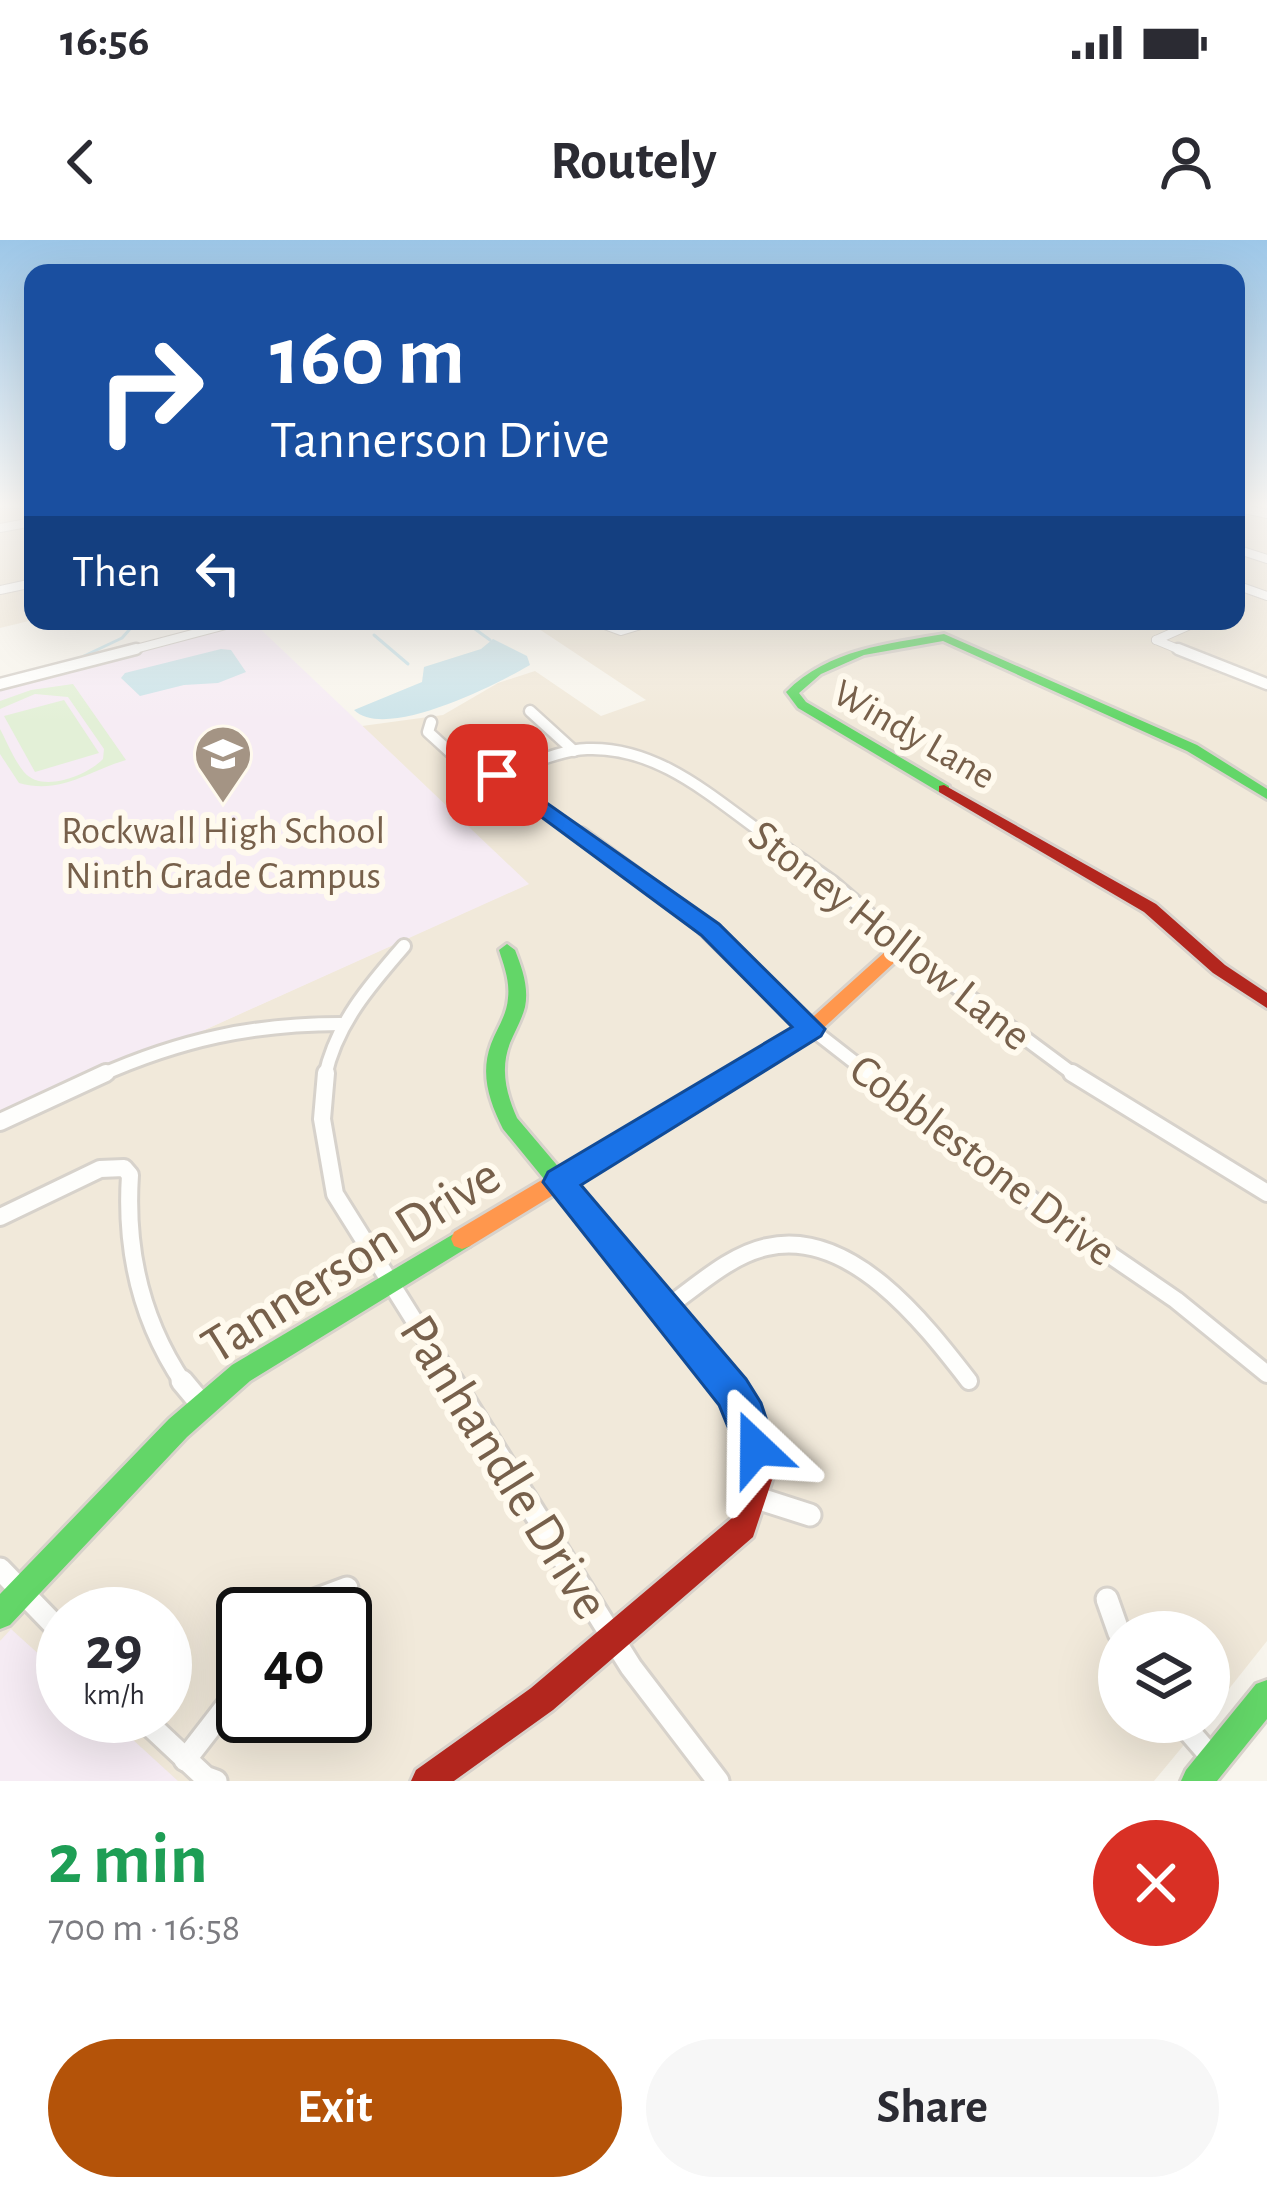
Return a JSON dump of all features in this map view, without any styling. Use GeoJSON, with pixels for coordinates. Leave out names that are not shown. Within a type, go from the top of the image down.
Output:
{"type":"FeatureCollection","features":[{"type":"Feature","properties":{"kind":"street"},"geometry":{"type":"LineString","coordinates":[[0,684],[207,630]]}},
{"type":"Feature","properties":{"kind":"street"},"geometry":{"type":"LineString","coordinates":[[1179,630],[1156,640],[1267,684]]}},
{"type":"Feature","properties":{"kind":"street","name":"Windy Lane"},"geometry":{"type":"LineString","coordinates":[[1267,795],[1192,748],[944,637],[906,638],[805,676],[792,692],[802,705],[831,723],[1150,908],[1219,969],[1267,1002]]}},
{"type":"Feature","properties":{"kind":"street"},"geometry":{"type":"LineString","coordinates":[[530,711],[574,751]]}},
{"type":"Feature","properties":{"kind":"street","name":"Cobblestone Drive"},"geometry":{"type":"LineString","coordinates":[[431,722],[428,732],[449,752],[497,775],[710,930],[811,1029],[1042,1209],[1176,1300],[1267,1374]]}},
{"type":"Feature","properties":{"kind":"street","name":"Stoney Hollow Lane"},"geometry":{"type":"LineString","coordinates":[[497,775],[574,751],[611,749],[677,772],[833,883],[903,945],[1078,1077],[1267,1192]]}},
{"type":"Feature","properties":{"kind":"street","name":"Tannerson Drive"},"geometry":{"type":"LineString","coordinates":[[0,1615],[202,1406],[268,1354],[811,1029],[848,998],[873,965],[903,945]]}},
{"type":"Feature","properties":{"kind":"street","name":"Panhandle Drive"},"geometry":{"type":"LineString","coordinates":[[404,946],[341,1024],[323,1078],[320,1133],[335,1194],[614,1639],[718,1781]]}},
{"type":"Feature","properties":{"kind":"street"},"geometry":{"type":"LineString","coordinates":[[427,1781],[529,1710],[732,1540],[757,1498],[760,1477],[747,1416],[733,1392],[499,1102],[494,1059],[520,990],[507,950]]}},
{"type":"Feature","properties":{"kind":"street"},"geometry":{"type":"LineString","coordinates":[[0,1122],[138,1060],[204,1037],[263,1025],[341,1024]]}},
{"type":"Feature","properties":{"kind":"street"},"geometry":{"type":"LineString","coordinates":[[0,1217],[100,1168],[114,1167],[130,1175],[129,1234],[152,1324],[177,1377],[202,1406]]}},
{"type":"Feature","properties":{"kind":"street"},"geometry":{"type":"LineString","coordinates":[[663,1310],[758,1250],[770,1245],[808,1245],[860,1269],[940,1343],[969,1381]]}},
{"type":"Feature","properties":{"kind":"street"},"geometry":{"type":"LineString","coordinates":[[757,1498],[810,1515]]}},
{"type":"Feature","properties":{"kind":"street"},"geometry":{"type":"LineString","coordinates":[[0,1569],[36,1606]]}},
{"type":"Feature","properties":{"kind":"street"},"geometry":{"type":"LineString","coordinates":[[1107,1599],[1111,1611]]}},
{"type":"Feature","properties":{"kind":"street"},"geometry":{"type":"LineString","coordinates":[[1197,1781],[1267,1696]]}},
{"type":"Feature","properties":{"kind":"street"},"geometry":{"type":"LineString","coordinates":[[185,1760],[216,1720]]}},
{"type":"Feature","properties":{"kind":"street"},"geometry":{"type":"LineString","coordinates":[[168,1743],[216,1781]]}},
{"type":"Feature","properties":{"kind":"street"},"geometry":{"type":"LineString","coordinates":[[1199,1743],[1214,1760]]}},
{"type":"Feature","properties":{"kind":"shaded area"},"geometry":{"type":"Polygon","coordinates":[[[0,579],[24,579],[24,622],[0,628],[0,579]]]}},
{"type":"Feature","properties":{"kind":"shaded area"},"geometry":{"type":"Polygon","coordinates":[[[1245,579],[1267,579],[1267,1641],[1230,1688],[1230,1611],[1098,1611],[1098,1743],[1186,1743],[1154,1781],[0,1781],[0,1122],[528,884],[362,726],[443,715],[498,683],[535,671],[601,716],[646,700],[541,630],[1245,630],[1245,579]]]}},
{"type":"Feature","properties":{"kind":"shaded area","name":"Rockwall High School Ninth Grade Campus"},"geometry":{"type":"Polygon","coordinates":[[[218,630],[261,630],[529,884],[0,1122],[0,687],[218,630]]]}},
{"type":"Feature","properties":{"kind":"shaded area"},"geometry":{"type":"Polygon","coordinates":[[[11,1629],[36,1652],[36,1743],[136,1743],[178,1781],[0,1781],[0,1641],[11,1629]]]}},
{"type":"Feature","properties":{"kind":"green space"},"geometry":{"type":"Polygon","coordinates":[[[73,684],[126,760],[61,784],[19,783],[0,754],[0,729],[24,772],[42,782],[76,776],[103,759],[104,749],[68,697],[35,694],[0,709],[0,701],[31,690],[73,684]]]}},
{"type":"Feature","properties":{"kind":"green space"},"geometry":{"type":"Polygon","coordinates":[[[64,700],[99,753],[35,772],[4,716],[64,700]]]}},
{"type":"Feature","properties":{"kind":"water"},"geometry":{"type":"Polygon","coordinates":[[[493,639],[527,656],[530,665],[468,696],[415,715],[369,718],[354,710],[422,682],[424,667],[481,649],[493,639]]]}},
{"type":"Feature","properties":{"kind":"water"},"geometry":{"type":"Polygon","coordinates":[[[231,650],[246,672],[218,683],[184,685],[140,696],[121,678],[125,673],[231,650]]]}},
{"type":"Feature","properties":{"kind":"waterway"},"geometry":{"type":"LineString","coordinates":[[84,656],[129,630]]}},
{"type":"Feature","properties":{"kind":"waterway"},"geometry":{"type":"LineString","coordinates":[[476,630],[490,640]]}},
{"type":"Feature","properties":{"kind":"waterway"},"geometry":{"type":"LineString","coordinates":[[374,635],[408,664]]}},
{"type":"Feature","properties":{"kind":"traffic: fast"},"geometry":{"type":"LineString","coordinates":[[944,789],[802,705],[792,692],[817,671],[861,652],[944,637],[1192,748],[1267,795]]}},
{"type":"Feature","properties":{"kind":"traffic: fast"},"geometry":{"type":"LineString","coordinates":[[507,950],[518,992],[496,1060],[502,1107],[510,1123],[636,1275]]}},
{"type":"Feature","properties":{"kind":"traffic: fast"},"geometry":{"type":"LineString","coordinates":[[0,1615],[178,1428],[241,1373],[462,1239]]}},
{"type":"Feature","properties":{"kind":"traffic: fast"},"geometry":{"type":"LineString","coordinates":[[1197,1781],[1267,1695]]}},
{"type":"Feature","properties":{"kind":"traffic: slow"},"geometry":{"type":"LineString","coordinates":[[462,1239],[811,1029],[903,945]]}},
{"type":"Feature","properties":{"kind":"traffic: jam"},"geometry":{"type":"LineString","coordinates":[[944,789],[1150,908],[1219,969],[1267,1002]]}},
{"type":"Feature","properties":{"kind":"traffic: jam"},"geometry":{"type":"LineString","coordinates":[[427,1781],[542,1699],[743,1527],[760,1477],[747,1416],[733,1392],[636,1275]]}},
{"type":"Feature","properties":{"kind":"place","name":"Rockwall High School Ninth Grade Campus"},"geometry":{"type":"Point","coordinates":[223,805]}},
{"type":"Feature","properties":{"kind":"route"},"geometry":{"type":"LineString","coordinates":[[497,775],[531,803],[602,846],[710,930],[811,1029],[559,1182],[733,1392],[747,1416],[756,1448]]}}]}
